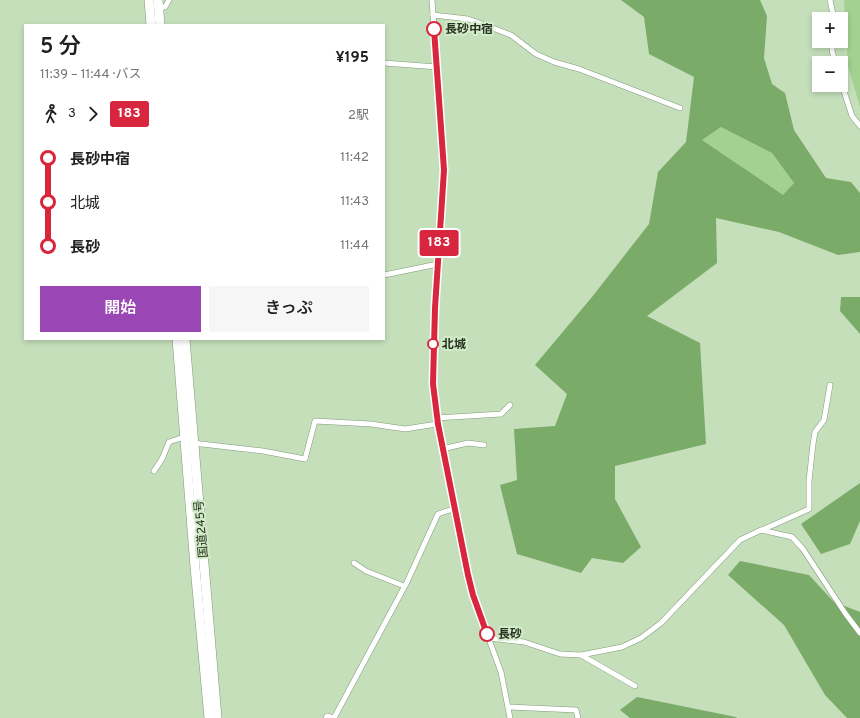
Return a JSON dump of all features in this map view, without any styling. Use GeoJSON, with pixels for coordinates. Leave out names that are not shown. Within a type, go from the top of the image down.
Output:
{"type":"FeatureCollection","features":[{"type":"Feature","properties":{"kind":"highway"},"geometry":{"type":"LineString","coordinates":[[149,0],[151,24]]}},
{"type":"Feature","properties":{"kind":"highway"},"geometry":{"type":"LineString","coordinates":[[159,4],[160,24]]}},
{"type":"Feature","properties":{"kind":"highway","name":"国道245号"},"geometry":{"type":"LineString","coordinates":[[177,340],[190,440],[217,718]]}},
{"type":"Feature","properties":{"kind":"highway","name":"国道245号"},"geometry":{"type":"LineString","coordinates":[[185,340],[194,567],[209,718]]}},
{"type":"Feature","properties":{"kind":"street"},"geometry":{"type":"LineString","coordinates":[[159,4],[165,7],[169,0]]}},
{"type":"Feature","properties":{"kind":"street"},"geometry":{"type":"LineString","coordinates":[[432,0],[444,170],[432,366],[436,418],[453,509],[473,595],[501,672],[510,718]]}},
{"type":"Feature","properties":{"kind":"street"},"geometry":{"type":"LineString","coordinates":[[830,0],[833,12]]}},
{"type":"Feature","properties":{"kind":"street"},"geometry":{"type":"LineString","coordinates":[[433,15],[468,19],[482,24],[511,35],[536,54],[554,62],[579,69],[680,108]]}},
{"type":"Feature","properties":{"kind":"street"},"geometry":{"type":"LineString","coordinates":[[385,63],[437,67]]}},
{"type":"Feature","properties":{"kind":"street"},"geometry":{"type":"LineString","coordinates":[[844,92],[852,116],[860,126]]}},
{"type":"Feature","properties":{"kind":"street"},"geometry":{"type":"LineString","coordinates":[[385,275],[438,264]]}},
{"type":"Feature","properties":{"kind":"street"},"geometry":{"type":"LineString","coordinates":[[489,638],[524,642],[560,654],[581,655],[622,647],[641,638],[662,623],[740,540],[809,509],[809,481],[813,444],[816,432],[824,420],[830,385]]}},
{"type":"Feature","properties":{"kind":"street"},"geometry":{"type":"LineString","coordinates":[[436,418],[501,414],[510,405]]}},
{"type":"Feature","properties":{"kind":"street"},"geometry":{"type":"LineString","coordinates":[[154,470],[162,459],[169,442],[180,438],[305,459],[315,421],[371,424],[405,429],[438,424]]}},
{"type":"Feature","properties":{"kind":"street"},"geometry":{"type":"LineString","coordinates":[[442,449],[468,443],[484,444]]}},
{"type":"Feature","properties":{"kind":"street"},"geometry":{"type":"LineString","coordinates":[[326,718],[327,716],[334,718],[404,586],[438,514],[453,509]]}},
{"type":"Feature","properties":{"kind":"street"},"geometry":{"type":"LineString","coordinates":[[761,530],[792,537],[803,549],[845,613],[860,632]]}},
{"type":"Feature","properties":{"kind":"street"},"geometry":{"type":"LineString","coordinates":[[354,563],[366,572],[404,586]]}},
{"type":"Feature","properties":{"kind":"street"},"geometry":{"type":"LineString","coordinates":[[581,655],[635,686]]}},
{"type":"Feature","properties":{"kind":"street"},"geometry":{"type":"LineString","coordinates":[[509,707],[576,710],[578,718]]}},
{"type":"Feature","properties":{"kind":"green space"},"geometry":{"type":"Polygon","coordinates":[[[621,0],[760,0],[767,16],[764,58],[772,84],[785,93],[794,130],[826,178],[851,182],[860,193],[860,252],[838,255],[779,232],[716,218],[717,263],[647,316],[700,343],[706,444],[615,466],[615,499],[641,547],[623,563],[592,558],[581,573],[517,554],[500,485],[517,480],[514,429],[555,426],[567,394],[535,365],[592,297],[649,224],[658,172],[686,142],[694,77],[649,54],[644,17],[621,0]],[[721,127],[702,140],[783,195],[794,183],[772,153],[721,127]]]}},
{"type":"Feature","properties":{"kind":"green space"},"geometry":{"type":"Polygon","coordinates":[[[844,0],[860,0],[860,107],[848,66],[848,12],[845,12],[844,0]]]}},
{"type":"Feature","properties":{"kind":"green space"},"geometry":{"type":"Polygon","coordinates":[[[721,127],[772,153],[794,183],[783,196],[702,140],[721,127]]]}},
{"type":"Feature","properties":{"kind":"green space"},"geometry":{"type":"Polygon","coordinates":[[[841,297],[860,297],[860,334],[840,311],[841,297]]]}},
{"type":"Feature","properties":{"kind":"green space"},"geometry":{"type":"Polygon","coordinates":[[[860,483],[860,521],[850,544],[821,554],[801,524],[860,483]]]}},
{"type":"Feature","properties":{"kind":"green space"},"geometry":{"type":"Polygon","coordinates":[[[740,561],[809,575],[834,602],[860,612],[860,718],[847,718],[825,695],[784,625],[728,575],[740,561]]]}},
{"type":"Feature","properties":{"kind":"green space"},"geometry":{"type":"Polygon","coordinates":[[[637,697],[737,718],[630,718],[620,710],[637,697]]]}},
{"type":"Feature","properties":{"kind":"bus line","name":"183"},"geometry":{"type":"LineString","coordinates":[[434,29],[444,170],[432,366],[434,404],[453,509],[463,546],[468,575],[473,595],[487,634]]}},
{"type":"Feature","properties":{"kind":"place","name":"長砂中宿"},"geometry":{"type":"Point","coordinates":[434,29]}},
{"type":"Feature","properties":{"kind":"place","name":"北城"},"geometry":{"type":"Point","coordinates":[433,344]}},
{"type":"Feature","properties":{"kind":"place","name":"長砂"},"geometry":{"type":"Point","coordinates":[487,634]}}]}
